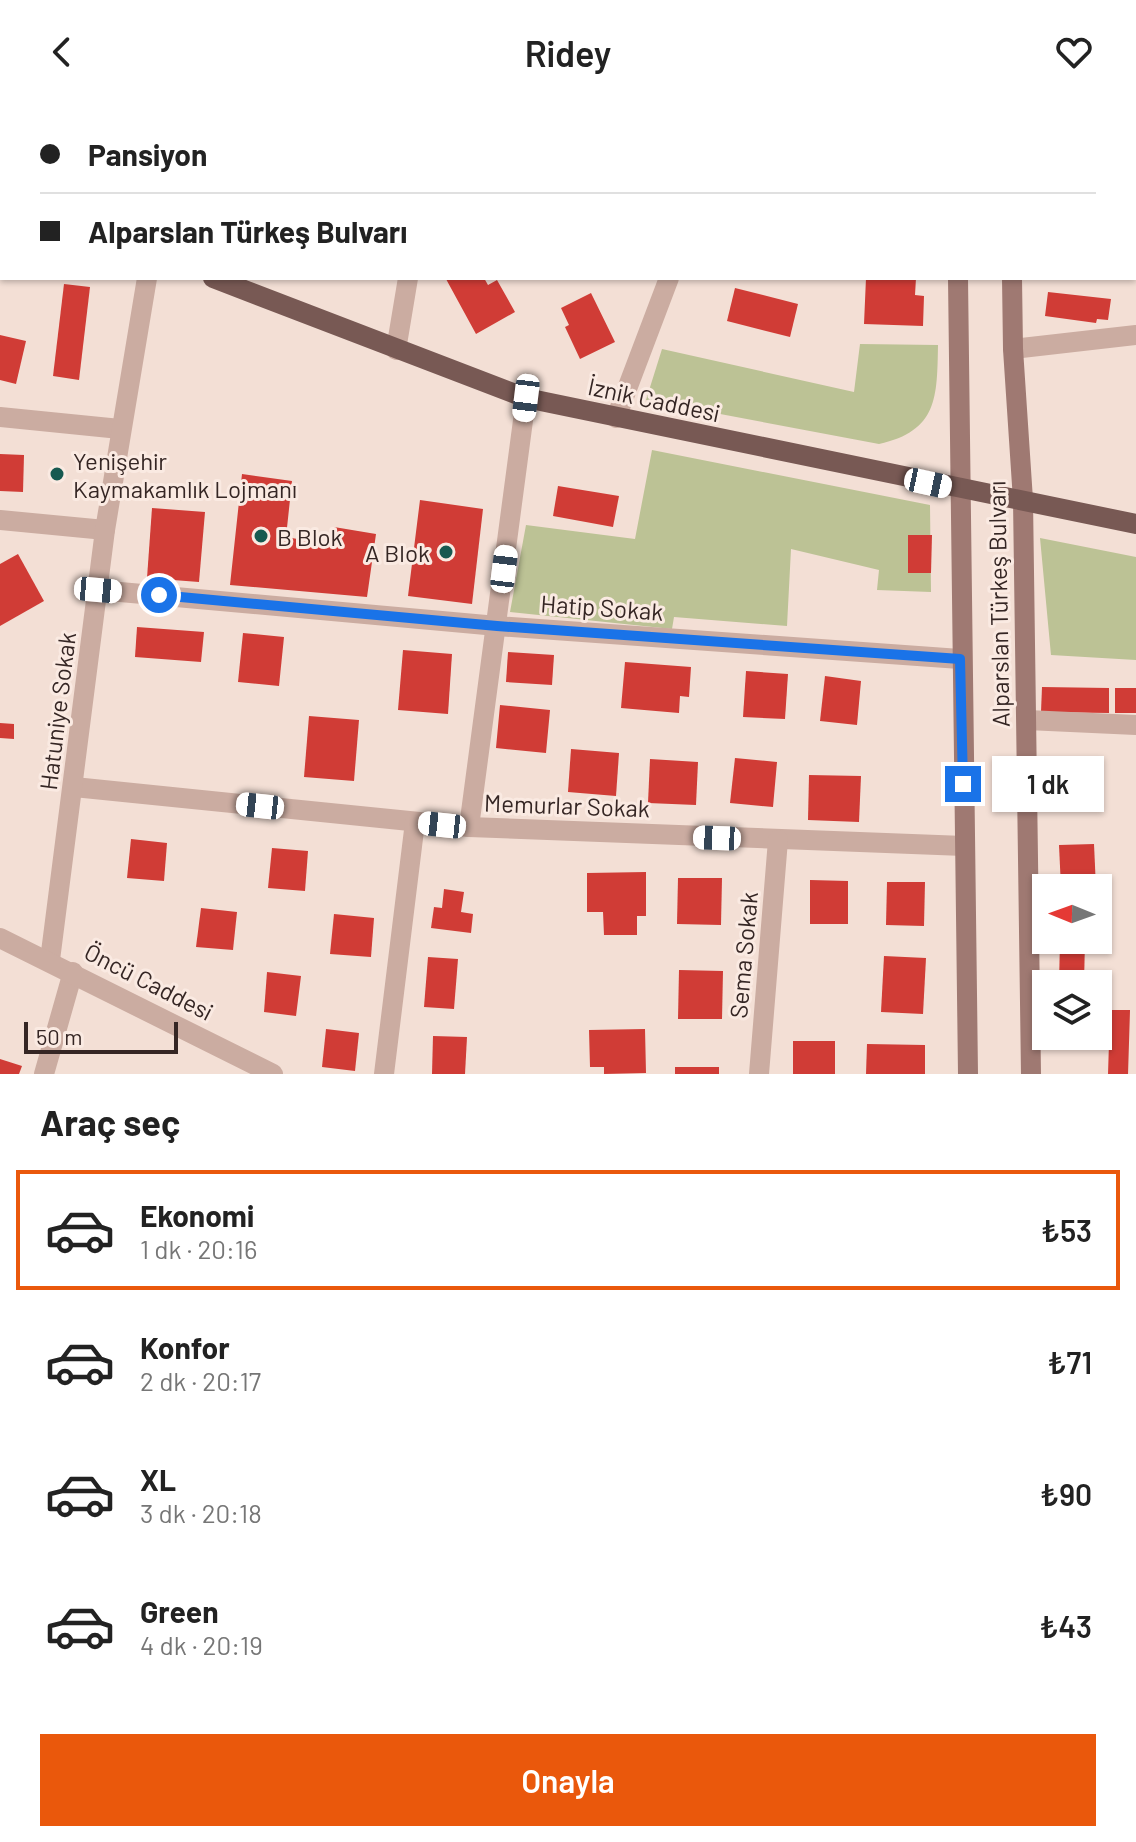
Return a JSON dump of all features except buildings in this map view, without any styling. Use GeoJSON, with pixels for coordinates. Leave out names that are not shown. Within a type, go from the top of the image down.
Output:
{"type":"FeatureCollection","features":[{"type":"Feature","properties":{"kind":"main road","name":"İznik Caddesi"},"geometry":{"type":"LineString","coordinates":[[218,280],[526,398],[959,490],[1136,524]]}},
{"type":"Feature","properties":{"kind":"main road","name":"Alparslan Türkeş Bulvarı"},"geometry":{"type":"LineString","coordinates":[[958,280],[960,659],[968,1074]]}},
{"type":"Feature","properties":{"kind":"main road","name":"Alparslan Türkeş Bulvarı"},"geometry":{"type":"LineString","coordinates":[[1012,280],[1013,349],[1023,500],[1031,1074]]}},
{"type":"Feature","properties":{"kind":"street","name":"Hatuniye Sokak"},"geometry":{"type":"LineString","coordinates":[[50,960],[105,530],[147,280]]}},
{"type":"Feature","properties":{"kind":"street"},"geometry":{"type":"LineString","coordinates":[[396,350],[408,280]]}},
{"type":"Feature","properties":{"kind":"street"},"geometry":{"type":"LineString","coordinates":[[616,418],[668,280]]}},
{"type":"Feature","properties":{"kind":"street"},"geometry":{"type":"LineString","coordinates":[[1013,349],[1136,335]]}},
{"type":"Feature","properties":{"kind":"street"},"geometry":{"type":"LineString","coordinates":[[469,827],[526,398]]}},
{"type":"Feature","properties":{"kind":"street"},"geometry":{"type":"LineString","coordinates":[[0,417],[120,429]]}},
{"type":"Feature","properties":{"kind":"street"},"geometry":{"type":"LineString","coordinates":[[0,520],[105,530]]}},
{"type":"Feature","properties":{"kind":"street","name":"Hatip Sokak"},"geometry":{"type":"LineString","coordinates":[[98,590],[497,626],[960,659]]}},
{"type":"Feature","properties":{"kind":"street"},"geometry":{"type":"LineString","coordinates":[[1027,720],[1136,725]]}},
{"type":"Feature","properties":{"kind":"street","name":"Memurlar Sokak"},"geometry":{"type":"LineString","coordinates":[[74,787],[469,827],[964,846]]}},
{"type":"Feature","properties":{"kind":"street"},"geometry":{"type":"LineString","coordinates":[[384,1074],[415,822]]}},
{"type":"Feature","properties":{"kind":"street","name":"Sema Sokak"},"geometry":{"type":"LineString","coordinates":[[759,1074],[778,840]]}},
{"type":"Feature","properties":{"kind":"street","name":"Öncü Caddesi"},"geometry":{"type":"LineString","coordinates":[[0,938],[50,960],[271,1073]]}},
{"type":"Feature","properties":{"kind":"street"},"geometry":{"type":"LineString","coordinates":[[44,1074],[73,972]]}},
{"type":"Feature","properties":{"kind":"green space"},"geometry":{"type":"Polygon","coordinates":[[[860,344],[938,345],[937,381],[930,409],[923,421],[898,438],[879,444],[646,400],[662,349],[854,392],[860,344]]]}},
{"type":"Feature","properties":{"kind":"green space"},"geometry":{"type":"Polygon","coordinates":[[[652,450],[930,505],[931,592],[877,590],[879,570],[791,549],[787,626],[674,617],[672,629],[510,612],[526,525],[635,539],[652,450]]]}},
{"type":"Feature","properties":{"kind":"green space"},"geometry":{"type":"Polygon","coordinates":[[[1040,538],[1136,557],[1136,660],[1051,655],[1040,538]]]}},
{"type":"Feature","properties":{"kind":"place","name":"Yenişehir Kaymakamlık Lojmanı"},"geometry":{"type":"Point","coordinates":[57,474]}},
{"type":"Feature","properties":{"kind":"place","name":"B Blok"},"geometry":{"type":"Point","coordinates":[261,536]}},
{"type":"Feature","properties":{"kind":"place","name":"A Blok"},"geometry":{"type":"Point","coordinates":[446,552]}},
{"type":"Feature","properties":{"kind":"route"},"geometry":{"type":"LineString","coordinates":[[159,595],[497,626],[960,659],[963,784]]}}]}
